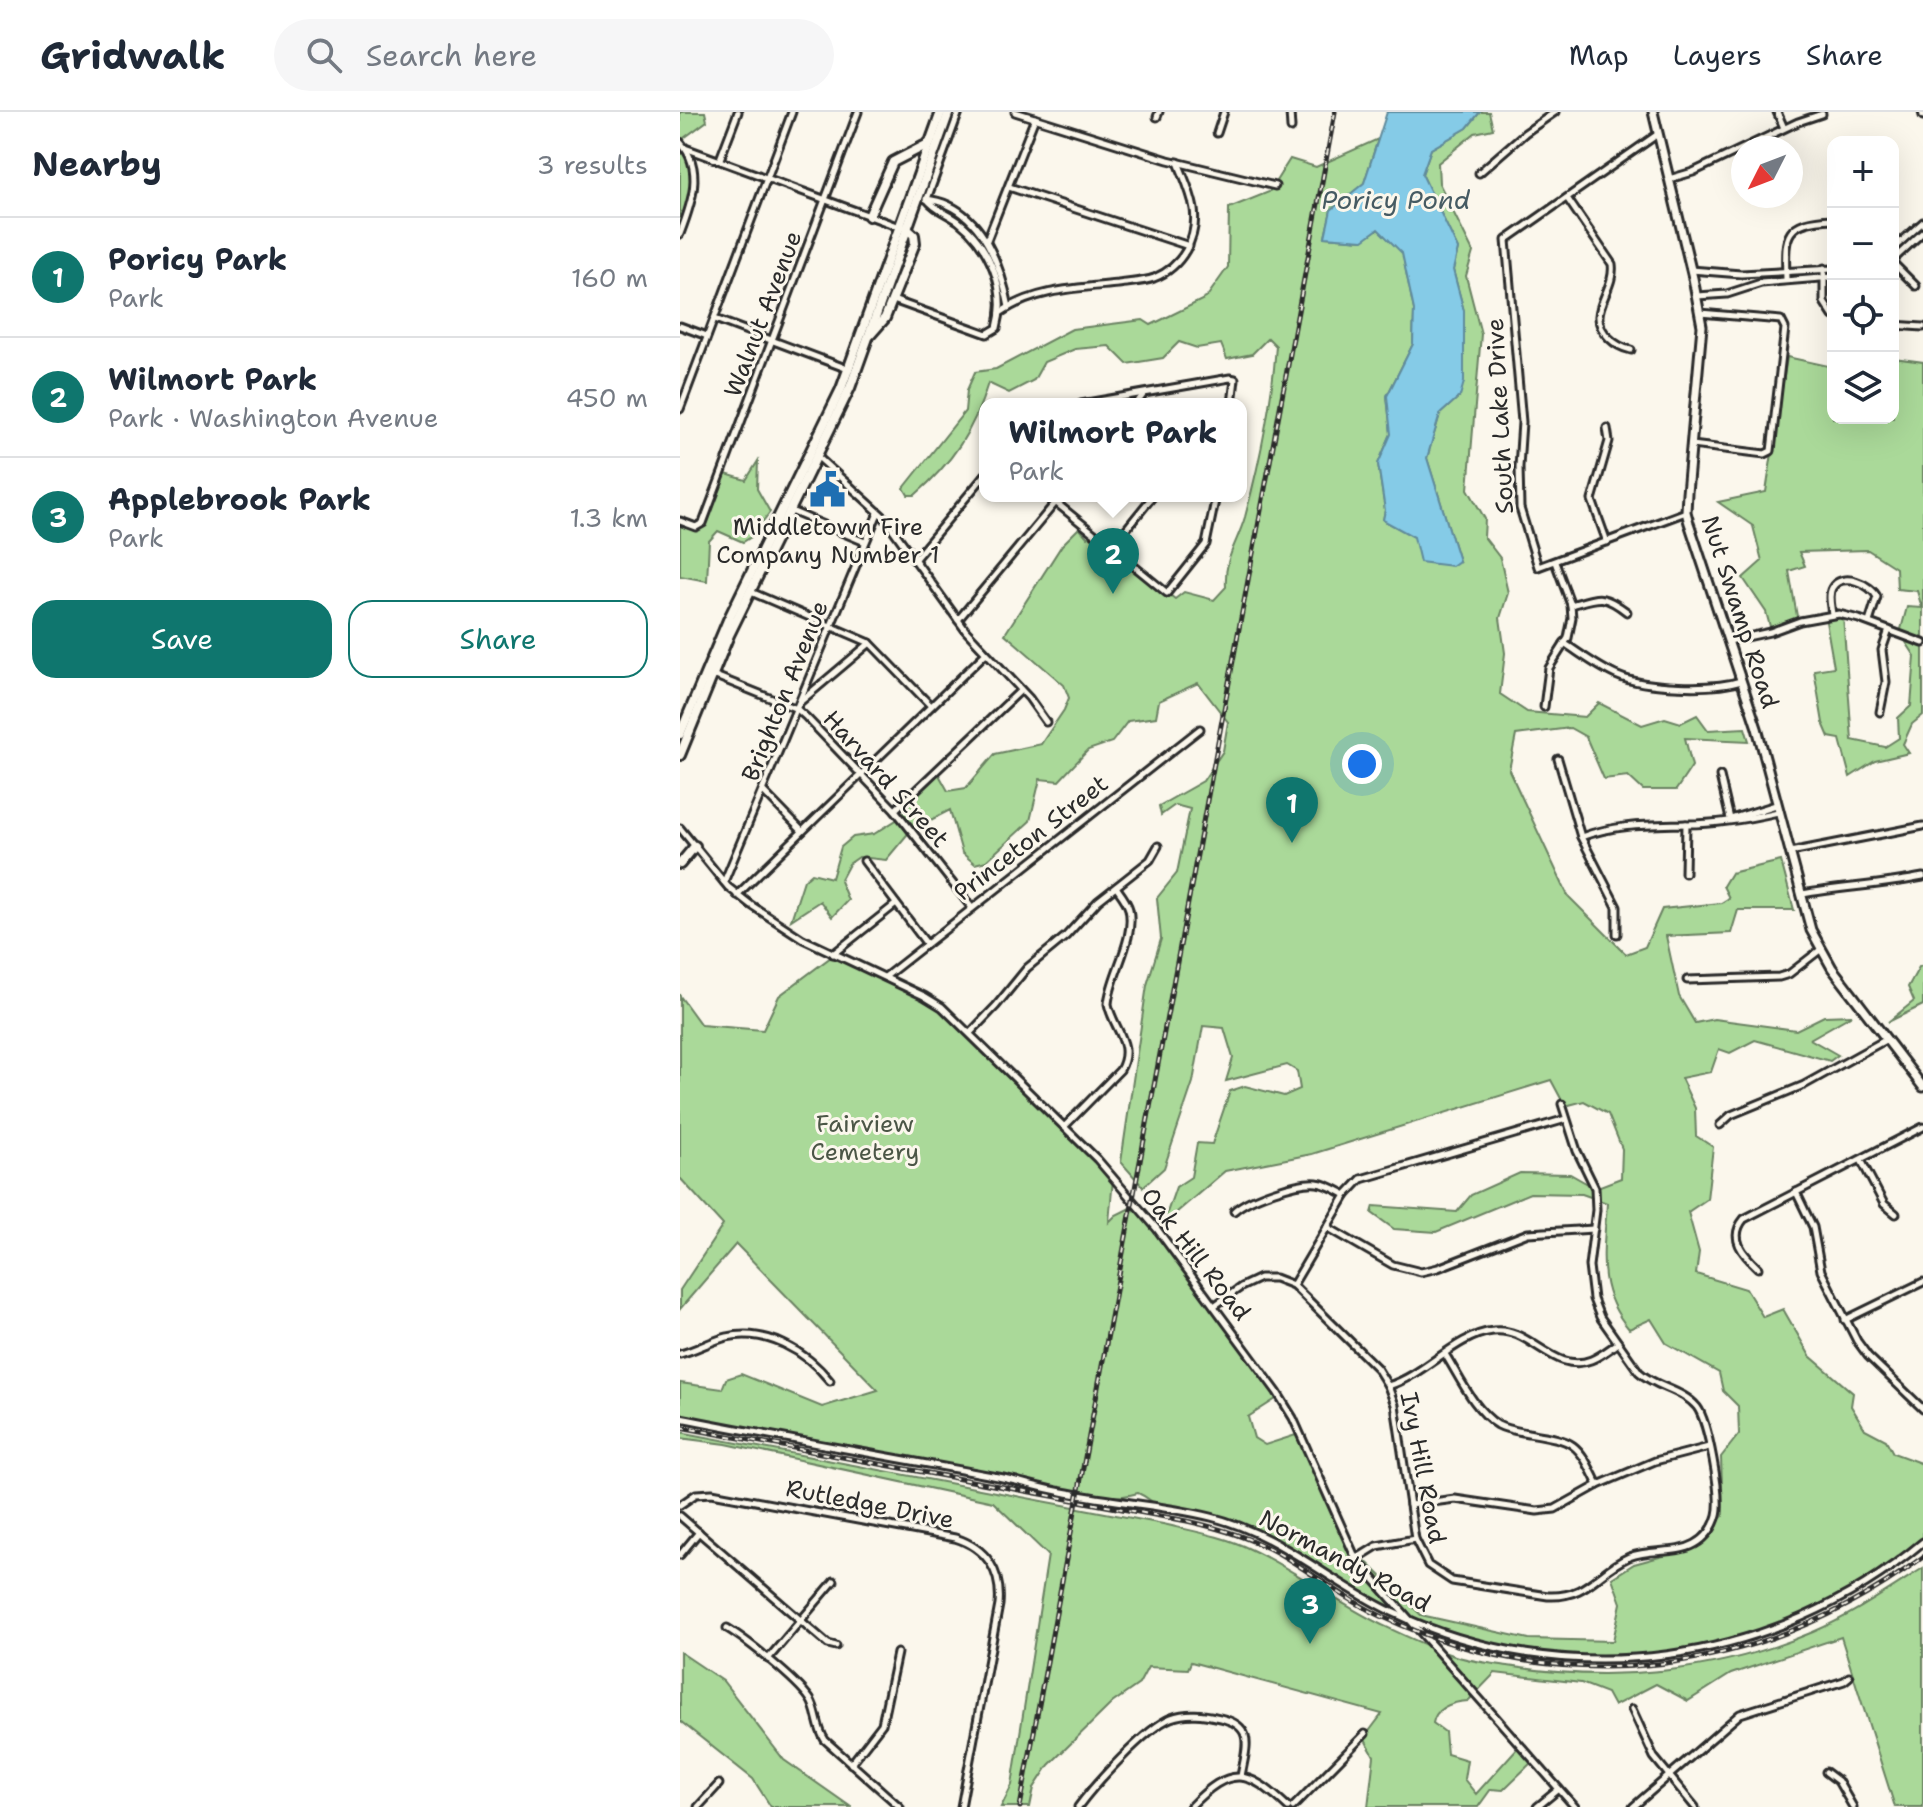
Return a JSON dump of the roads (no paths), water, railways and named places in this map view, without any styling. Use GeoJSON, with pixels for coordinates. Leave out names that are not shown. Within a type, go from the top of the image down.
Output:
{"type":"FeatureCollection","features":[{"type":"Feature","properties":{"kind":"highway"},"geometry":{"type":"LineString","coordinates":[[680,755],[751,592],[844,402],[870,336],[928,144],[941,112]]}},
{"type":"Feature","properties":{"kind":"highway"},"geometry":{"type":"LineString","coordinates":[[680,734],[728,620],[826,424],[903,228],[923,198],[949,112]]}},
{"type":"Feature","properties":{"kind":"highway"},"geometry":{"type":"LineString","coordinates":[[869,216],[893,162],[928,144]]}},
{"type":"Feature","properties":{"kind":"highway"},"geometry":{"type":"LineString","coordinates":[[870,336],[882,324],[916,239],[903,228]]}},
{"type":"Feature","properties":{"kind":"highway"},"geometry":{"type":"LineString","coordinates":[[680,864],[695,846]]}},
{"type":"Feature","properties":{"kind":"main road","name":"Nut Swamp Road"},"geometry":{"type":"LineString","coordinates":[[1653,112],[1700,313],[1702,345],[1686,512],[1760,740],[1809,925],[1820,950],[1923,1087]]}},
{"type":"Feature","properties":{"kind":"street"},"geometry":{"type":"LineString","coordinates":[[720,159],[738,112]]}},
{"type":"Feature","properties":{"kind":"street"},"geometry":{"type":"LineString","coordinates":[[680,409],[792,112]]}},
{"type":"Feature","properties":{"kind":"street","name":"Walnut Avenue"},"geometry":{"type":"LineString","coordinates":[[680,521],[699,526],[718,485],[858,112]]}},
{"type":"Feature","properties":{"kind":"street"},"geometry":{"type":"LineString","coordinates":[[959,112],[923,198],[936,200],[957,211],[974,225],[1002,273],[1009,307]]}},
{"type":"Feature","properties":{"kind":"street"},"geometry":{"type":"LineString","coordinates":[[1015,112],[1178,162],[1275,186]]}},
{"type":"Feature","properties":{"kind":"street"},"geometry":{"type":"LineString","coordinates":[[1217,133],[1224,112]]}},
{"type":"Feature","properties":{"kind":"street"},"geometry":{"type":"LineString","coordinates":[[1290,112],[1291,128]]}},
{"type":"Feature","properties":{"kind":"street"},"geometry":{"type":"LineString","coordinates":[[1479,173],[1514,141],[1555,112]]}},
{"type":"Feature","properties":{"kind":"street"},"geometry":{"type":"LineString","coordinates":[[1777,112],[1784,128]]}},
{"type":"Feature","properties":{"kind":"street"},"geometry":{"type":"LineString","coordinates":[[1669,179],[1693,172],[1784,128],[1822,114]]}},
{"type":"Feature","properties":{"kind":"street"},"geometry":{"type":"LineString","coordinates":[[892,300],[987,334],[997,328],[1000,313],[997,283],[984,243],[1035,118]]}},
{"type":"Feature","properties":{"kind":"street","name":"South Lake Drive"},"geometry":{"type":"LineString","coordinates":[[1555,562],[1538,567],[1520,508],[1522,422],[1506,240],[1658,134]]}},
{"type":"Feature","properties":{"kind":"street"},"geometry":{"type":"LineString","coordinates":[[680,142],[685,148],[695,184],[680,234]]}},
{"type":"Feature","properties":{"kind":"street"},"geometry":{"type":"LineString","coordinates":[[685,148],[903,228]]}},
{"type":"Feature","properties":{"kind":"street"},"geometry":{"type":"LineString","coordinates":[[1000,313],[1047,293],[1151,279],[1174,266],[1189,246],[1194,229],[1194,212],[1178,162]]}},
{"type":"Feature","properties":{"kind":"street"},"geometry":{"type":"LineString","coordinates":[[1009,187],[1189,246]]}},
{"type":"Feature","properties":{"kind":"street"},"geometry":{"type":"LineString","coordinates":[[1567,198],[1612,264],[1613,275],[1598,313],[1600,328],[1615,344],[1631,350]]}},
{"type":"Feature","properties":{"kind":"street"},"geometry":{"type":"LineString","coordinates":[[1786,279],[1784,249],[1791,234],[1806,223],[1827,218]]}},
{"type":"Feature","properties":{"kind":"street"},"geometry":{"type":"LineString","coordinates":[[1899,243],[1923,222]]}},
{"type":"Feature","properties":{"kind":"street"},"geometry":{"type":"LineString","coordinates":[[1899,256],[1923,232]]}},
{"type":"Feature","properties":{"kind":"street"},"geometry":{"type":"LineString","coordinates":[[1906,237],[1912,242]]}},
{"type":"Feature","properties":{"kind":"street"},"geometry":{"type":"LineString","coordinates":[[1824,268],[1824,302],[1827,307]]}},
{"type":"Feature","properties":{"kind":"street"},"geometry":{"type":"LineString","coordinates":[[1691,270],[1752,274],[1827,268]]}},
{"type":"Feature","properties":{"kind":"street"},"geometry":{"type":"LineString","coordinates":[[1899,268],[1916,286]]}},
{"type":"Feature","properties":{"kind":"street"},"geometry":{"type":"LineString","coordinates":[[1752,274],[1754,284]]}},
{"type":"Feature","properties":{"kind":"street"},"geometry":{"type":"LineString","coordinates":[[1697,296],[1727,294],[1754,284],[1786,279],[1824,277]]}},
{"type":"Feature","properties":{"kind":"street"},"geometry":{"type":"LineString","coordinates":[[1692,445],[1770,453],[1785,328],[1783,321],[1700,313]]}},
{"type":"Feature","properties":{"kind":"street"},"geometry":{"type":"LineString","coordinates":[[714,319],[849,369]]}},
{"type":"Feature","properties":{"kind":"street"},"geometry":{"type":"LineString","coordinates":[[1899,325],[1923,327]]}},
{"type":"Feature","properties":{"kind":"street"},"geometry":{"type":"LineString","coordinates":[[680,326],[707,336]]}},
{"type":"Feature","properties":{"kind":"street"},"geometry":{"type":"LineString","coordinates":[[1118,398],[1235,379],[1233,398]]}},
{"type":"Feature","properties":{"kind":"street"},"geometry":{"type":"LineString","coordinates":[[1140,398],[1143,394]]}},
{"type":"Feature","properties":{"kind":"street"},"geometry":{"type":"LineString","coordinates":[[1607,428],[1609,441],[1592,500],[1607,542]]}},
{"type":"Feature","properties":{"kind":"street"},"geometry":{"type":"LineString","coordinates":[[818,457],[889,523],[958,620],[1046,722]]}},
{"type":"Feature","properties":{"kind":"street"},"geometry":{"type":"LineString","coordinates":[[914,560],[979,482]]}},
{"type":"Feature","properties":{"kind":"street"},"geometry":{"type":"LineString","coordinates":[[958,620],[1056,502],[1167,593],[1204,547],[1215,502]]}},
{"type":"Feature","properties":{"kind":"street"},"geometry":{"type":"LineString","coordinates":[[1111,548],[1148,502]]}},
{"type":"Feature","properties":{"kind":"street"},"geometry":{"type":"LineString","coordinates":[[791,511],[865,542]]}},
{"type":"Feature","properties":{"kind":"street"},"geometry":{"type":"LineString","coordinates":[[1544,707],[1549,668],[1572,624],[1571,605],[1555,562],[1686,512]]}},
{"type":"Feature","properties":{"kind":"street","name":"Brighton Avenue"},"geometry":{"type":"LineString","coordinates":[[724,882],[878,513]]}},
{"type":"Feature","properties":{"kind":"street"},"geometry":{"type":"LineString","coordinates":[[1832,614],[1830,598],[1833,586],[1839,581],[1857,582],[1870,587],[1877,597],[1869,622]]}},
{"type":"Feature","properties":{"kind":"street"},"geometry":{"type":"LineString","coordinates":[[751,592],[870,643],[931,706]]}},
{"type":"Feature","properties":{"kind":"street"},"geometry":{"type":"LineString","coordinates":[[1571,605],[1600,597],[1627,612]]}},
{"type":"Feature","properties":{"kind":"street"},"geometry":{"type":"LineString","coordinates":[[1729,641],[1832,614],[1869,622],[1923,643]]}},
{"type":"Feature","properties":{"kind":"street"},"geometry":{"type":"LineString","coordinates":[[1880,712],[1886,682],[1882,650],[1889,630]]}},
{"type":"Feature","properties":{"kind":"street"},"geometry":{"type":"LineString","coordinates":[[798,706],[870,643]]}},
{"type":"Feature","properties":{"kind":"street"},"geometry":{"type":"LineString","coordinates":[[1564,643],[1610,673],[1629,680],[1707,688],[1741,681]]}},
{"type":"Feature","properties":{"kind":"street"},"geometry":{"type":"LineString","coordinates":[[737,895],[986,653]]}},
{"type":"Feature","properties":{"kind":"street","name":"Harvard Street"},"geometry":{"type":"LineString","coordinates":[[713,675],[798,706],[895,810],[972,908]]}},
{"type":"Feature","properties":{"kind":"street"},"geometry":{"type":"LineString","coordinates":[[895,810],[1021,690]]}},
{"type":"Feature","properties":{"kind":"street","name":"Princeton Street"},"geometry":{"type":"LineString","coordinates":[[885,977],[1200,729]]}},
{"type":"Feature","properties":{"kind":"street"},"geometry":{"type":"LineString","coordinates":[[1558,759],[1581,837],[1617,907],[1617,934]]}},
{"type":"Feature","properties":{"kind":"street"},"geometry":{"type":"LineString","coordinates":[[1720,776],[1730,819]]}},
{"type":"Feature","properties":{"kind":"street"},"geometry":{"type":"LineString","coordinates":[[763,791],[802,831]]}},
{"type":"Feature","properties":{"kind":"street"},"geometry":{"type":"LineString","coordinates":[[1581,837],[1624,825],[1686,824],[1730,819],[1777,808]]}},
{"type":"Feature","properties":{"kind":"street"},"geometry":{"type":"LineString","coordinates":[[1685,873],[1686,824]]}},
{"type":"Feature","properties":{"kind":"street"},"geometry":{"type":"LineString","coordinates":[[1789,852],[1923,826]]}},
{"type":"Feature","properties":{"kind":"street","name":"Oak Hill Road"},"geometry":{"type":"LineString","coordinates":[[680,828],[737,895],[789,931],[935,1002],[971,1032],[1097,1159],[1157,1229],[1286,1405],[1356,1559],[1575,1807]]}},
{"type":"Feature","properties":{"kind":"street"},"geometry":{"type":"LineString","coordinates":[[971,1032],[1027,968],[1066,936],[1098,901],[1150,860],[1158,846]]}},
{"type":"Feature","properties":{"kind":"street"},"geometry":{"type":"LineString","coordinates":[[864,861],[926,943]]}},
{"type":"Feature","properties":{"kind":"street"},"geometry":{"type":"LineString","coordinates":[[1801,894],[1847,886],[1886,885],[1923,877]]}},
{"type":"Feature","properties":{"kind":"street"},"geometry":{"type":"LineString","coordinates":[[1065,1126],[1120,1070],[1125,1061],[1125,1043],[1108,1004],[1130,917],[1128,905],[1116,887]]}},
{"type":"Feature","properties":{"kind":"street"},"geometry":{"type":"LineString","coordinates":[[833,954],[896,904]]}},
{"type":"Feature","properties":{"kind":"street"},"geometry":{"type":"LineString","coordinates":[[1687,980],[1779,977],[1789,974],[1820,950]]}},
{"type":"Feature","properties":{"kind":"street"},"geometry":{"type":"LineString","coordinates":[[1720,1125],[1728,1116],[1804,1085],[1887,1039]]}},
{"type":"Feature","properties":{"kind":"street","name":"Ivy Hill Road"},"geometry":{"type":"LineString","coordinates":[[1293,1285],[1372,1362],[1388,1386],[1395,1405],[1415,1539],[1428,1565],[1452,1581],[1548,1596],[1574,1593],[1591,1585],[1629,1557],[1686,1548],[1707,1535],[1719,1505],[1703,1420],[1696,1406],[1683,1396],[1645,1378],[1600,1317],[1590,1287],[1595,1188],[1577,1151],[1562,1104]]}},
{"type":"Feature","properties":{"kind":"street"},"geometry":{"type":"LineString","coordinates":[[1214,1306],[1260,1278],[1275,1278],[1293,1285],[1354,1183],[1566,1119]]}},
{"type":"Feature","properties":{"kind":"street"},"geometry":{"type":"LineString","coordinates":[[1758,1268],[1737,1242],[1739,1226],[1747,1217],[1923,1127]]}},
{"type":"Feature","properties":{"kind":"street"},"geometry":{"type":"LineString","coordinates":[[1861,1160],[1884,1204],[1896,1214]]}},
{"type":"Feature","properties":{"kind":"street"},"geometry":{"type":"LineString","coordinates":[[1234,1211],[1248,1201],[1311,1183],[1325,1185],[1346,1195]]}},
{"type":"Feature","properties":{"kind":"street"},"geometry":{"type":"LineString","coordinates":[[1796,1192],[1813,1227],[1821,1271],[1845,1320],[1868,1356],[1923,1409]]}},
{"type":"Feature","properties":{"kind":"street"},"geometry":{"type":"LineString","coordinates":[[1327,1227],[1393,1265],[1421,1272],[1528,1233],[1594,1229]]}},
{"type":"Feature","properties":{"kind":"street"},"geometry":{"type":"LineString","coordinates":[[1845,1320],[1923,1282]]}},
{"type":"Feature","properties":{"kind":"street"},"geometry":{"type":"LineString","coordinates":[[1388,1386],[1418,1372],[1474,1336],[1495,1330],[1519,1334],[1555,1357],[1574,1363],[1592,1359],[1618,1343]]}},
{"type":"Feature","properties":{"kind":"street"},"geometry":{"type":"LineString","coordinates":[[680,1354],[725,1337],[762,1337],[798,1353],[830,1381]]}},
{"type":"Feature","properties":{"kind":"street"},"geometry":{"type":"LineString","coordinates":[[1445,1354],[1485,1414],[1506,1429],[1564,1439],[1574,1445],[1583,1454],[1598,1485]]}},
{"type":"Feature","properties":{"kind":"street","name":"Normandy Road"},"geometry":{"type":"LineString","coordinates":[[680,1418],[1000,1477],[1058,1492],[1213,1518],[1269,1538],[1358,1594],[1410,1620],[1477,1644],[1552,1657],[1609,1660],[1678,1654],[1746,1639],[1815,1613],[1868,1583],[1923,1542]]}},
{"type":"Feature","properties":{"kind":"street"},"geometry":{"type":"LineString","coordinates":[[1410,1505],[1455,1499],[1546,1511],[1563,1506],[1598,1485],[1668,1456],[1709,1447]]}},
{"type":"Feature","properties":{"kind":"street","name":"Rutledge Drive"},"geometry":{"type":"LineString","coordinates":[[680,1505],[702,1493],[742,1498],[955,1538],[972,1544],[987,1557],[995,1570],[1000,1595],[961,1807]]}},
{"type":"Feature","properties":{"kind":"street"},"geometry":{"type":"LineString","coordinates":[[680,1516],[800,1621],[828,1644],[836,1646]]}},
{"type":"Feature","properties":{"kind":"street"},"geometry":{"type":"LineString","coordinates":[[680,1555],[699,1532]]}},
{"type":"Feature","properties":{"kind":"street"},"geometry":{"type":"LineString","coordinates":[[1356,1559],[1377,1546],[1415,1539]]}},
{"type":"Feature","properties":{"kind":"street"},"geometry":{"type":"LineString","coordinates":[[767,1660],[834,1581]]}},
{"type":"Feature","properties":{"kind":"street"},"geometry":{"type":"LineString","coordinates":[[727,1628],[808,1696],[821,1735],[900,1807]]}},
{"type":"Feature","properties":{"kind":"street"},"geometry":{"type":"LineString","coordinates":[[851,1764],[882,1724],[897,1653]]}},
{"type":"Feature","properties":{"kind":"street"},"geometry":{"type":"LineString","coordinates":[[1633,1807],[1740,1714],[1849,1677]]}},
{"type":"Feature","properties":{"kind":"street"},"geometry":{"type":"LineString","coordinates":[[1632,1709],[1646,1744],[1695,1807]]}},
{"type":"Feature","properties":{"kind":"street"},"geometry":{"type":"LineString","coordinates":[[1078,1807],[1148,1733],[1181,1715],[1205,1715],[1240,1726],[1247,1746],[1241,1776]]}},
{"type":"Feature","properties":{"kind":"street"},"geometry":{"type":"LineString","coordinates":[[1190,1807],[1217,1782],[1241,1776],[1267,1787],[1290,1807],[1365,1734]]}},
{"type":"Feature","properties":{"kind":"street"},"geometry":{"type":"LineString","coordinates":[[1826,1772],[1838,1781],[1853,1807]]}},
{"type":"Feature","properties":{"kind":"street"},"geometry":{"type":"LineString","coordinates":[[698,1807],[719,1784]]}},
{"type":"Feature","properties":{"kind":"street"},"geometry":{"type":"LineString","coordinates":[[1537,1807],[1559,1789]]}},
{"type":"Feature","properties":{"kind":"water","name":"Poricy Pond"},"geometry":{"type":"Polygon","coordinates":[[[1387,112],[1480,112],[1467,128],[1431,149],[1422,174],[1458,249],[1453,270],[1464,311],[1464,382],[1460,396],[1440,414],[1427,458],[1459,561],[1452,566],[1420,562],[1414,537],[1383,520],[1385,510],[1378,464],[1391,434],[1387,396],[1413,344],[1414,310],[1402,253],[1378,229],[1363,240],[1325,237],[1331,210],[1364,183],[1387,112]]]}},
{"type":"Feature","properties":{"kind":"railway"},"geometry":{"type":"LineString","coordinates":[[1020,1807],[1335,112]]}},
{"type":"Feature","properties":{"kind":"railway"},"geometry":{"type":"LineString","coordinates":[[680,1427],[1211,1527],[1278,1553],[1381,1616],[1450,1643],[1521,1660],[1591,1667],[1660,1664],[1729,1651],[1796,1629],[1861,1598],[1923,1557]]}},
{"type":"Feature","properties":{"kind":"place","name":"Middletown Fire Company Number 1"},"geometry":{"type":"Point","coordinates":[828,490]}},
{"type":"Feature","properties":{"kind":"place","name":"Wilmort Park"},"geometry":{"type":"Point","coordinates":[1113,594]}},
{"type":"Feature","properties":{"kind":"place","name":"Poricy Park"},"geometry":{"type":"Point","coordinates":[1292,843]}},
{"type":"Feature","properties":{"kind":"place","name":"Applebrook Park"},"geometry":{"type":"Point","coordinates":[1310,1644]}},
{"type":"Feature","properties":{"kind":"park label","name":"Fairview Cemetery"},"geometry":{"type":"Point","coordinates":[865,1138]}}]}
